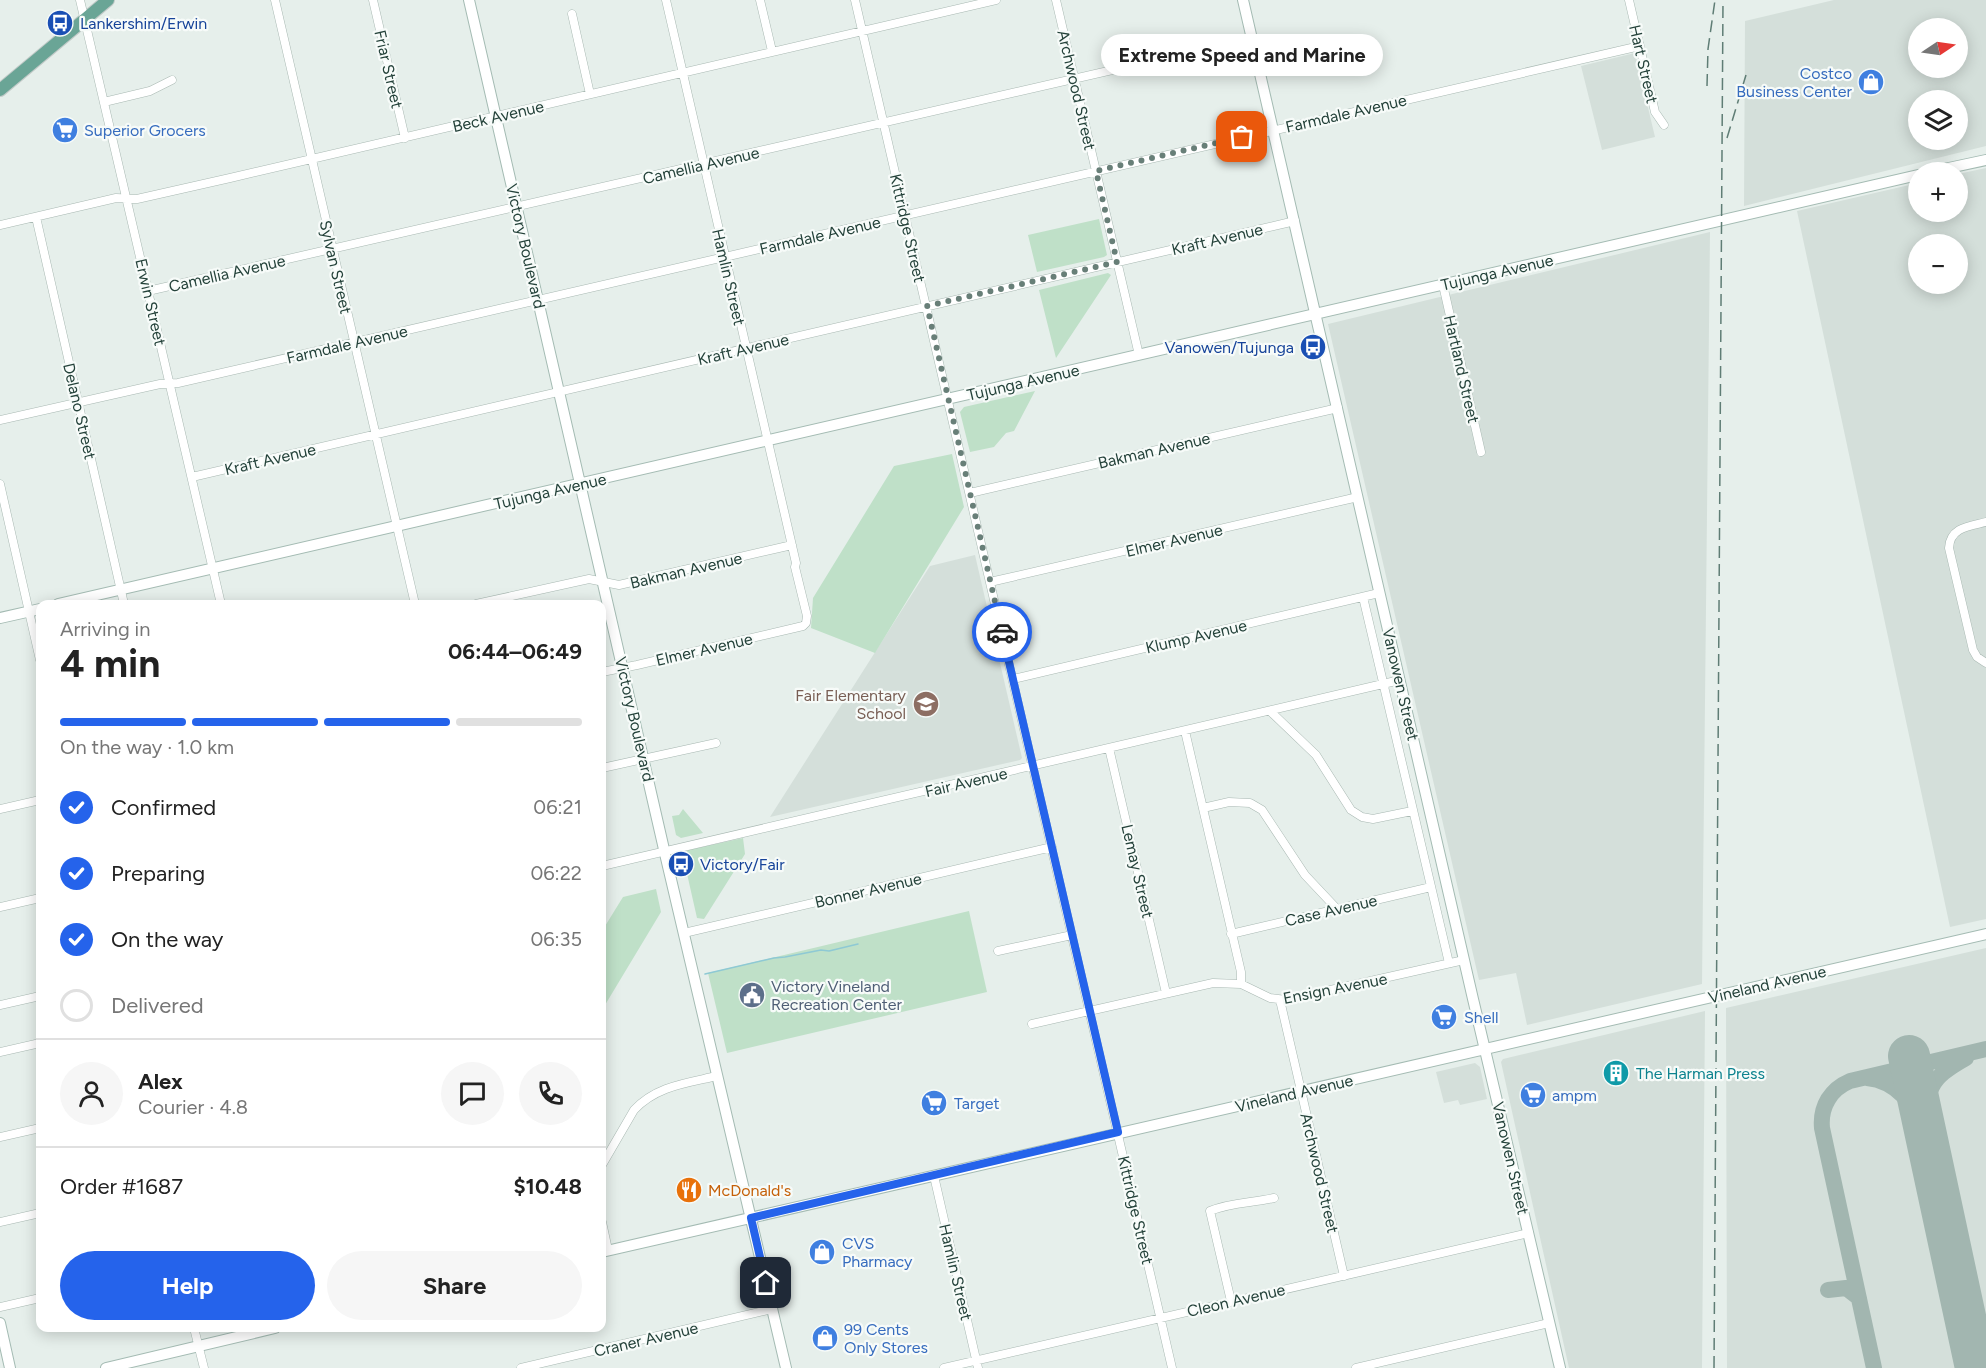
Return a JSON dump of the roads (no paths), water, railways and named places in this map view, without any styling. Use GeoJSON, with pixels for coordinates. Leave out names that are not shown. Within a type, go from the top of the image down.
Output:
{"type":"FeatureCollection","features":[{"type":"Feature","properties":{"kind":"main road"},"geometry":{"type":"LineString","coordinates":[[0,90],[108,0]]}},
{"type":"Feature","properties":{"kind":"main road","name":"Victory Boulevard"},"geometry":{"type":"LineString","coordinates":[[469,0],[664,851],[786,1368]]}},
{"type":"Feature","properties":{"kind":"main road","name":"Vanowen Street"},"geometry":{"type":"LineString","coordinates":[[1244,0],[1379,593],[1560,1368]]}},
{"type":"Feature","properties":{"kind":"main road"},"geometry":{"type":"LineString","coordinates":[[1968,164],[1986,160]]}},
{"type":"Feature","properties":{"kind":"main road","name":"Tujunga Avenue"},"geometry":{"type":"LineString","coordinates":[[76,600],[1908,177]]}},
{"type":"Feature","properties":{"kind":"main road"},"geometry":{"type":"LineString","coordinates":[[0,618],[35,610]]}},
{"type":"Feature","properties":{"kind":"main road","name":"Vineland Avenue"},"geometry":{"type":"LineString","coordinates":[[606,1251],[1986,934]]}},
{"type":"Feature","properties":{"kind":"main road"},"geometry":{"type":"LineString","coordinates":[[0,1323],[10,1368]]}},
{"type":"Feature","properties":{"kind":"main road"},"geometry":{"type":"LineString","coordinates":[[106,1368],[258,1332]]}},
{"type":"Feature","properties":{"kind":"street","name":"Erwin Street"},"geometry":{"type":"LineString","coordinates":[[80,0],[220,600]]}},
{"type":"Feature","properties":{"kind":"street","name":"Sylvan Street"},"geometry":{"type":"LineString","coordinates":[[275,0],[414,600]]}},
{"type":"Feature","properties":{"kind":"street","name":"Friar Street"},"geometry":{"type":"LineString","coordinates":[[374,0],[405,138]]}},
{"type":"Feature","properties":{"kind":"street","name":"Hamlin Street"},"geometry":{"type":"LineString","coordinates":[[666,0],[702,165],[792,545],[807,616],[806,623]]}},
{"type":"Feature","properties":{"kind":"street"},"geometry":{"type":"LineString","coordinates":[[760,0],[772,51]]}},
{"type":"Feature","properties":{"kind":"street","name":"Kittridge Street"},"geometry":{"type":"LineString","coordinates":[[855,0],[1172,1368]]}},
{"type":"Feature","properties":{"kind":"street","name":"Beck Avenue"},"geometry":{"type":"LineString","coordinates":[[0,225],[116,198],[137,199],[996,0]]}},
{"type":"Feature","properties":{"kind":"street","name":"Archwood Street"},"geometry":{"type":"LineString","coordinates":[[1056,0],[1139,355]]}},
{"type":"Feature","properties":{"kind":"street","name":"Hart Street"},"geometry":{"type":"LineString","coordinates":[[1629,0],[1655,112],[1664,125]]}},
{"type":"Feature","properties":{"kind":"street"},"geometry":{"type":"LineString","coordinates":[[572,14],[590,94]]}},
{"type":"Feature","properties":{"kind":"street","name":"Camellia Avenue"},"geometry":{"type":"LineString","coordinates":[[148,291],[1252,38]]}},
{"type":"Feature","properties":{"kind":"street","name":"Farmdale Avenue"},"geometry":{"type":"LineString","coordinates":[[0,420],[170,384],[1640,46]]}},
{"type":"Feature","properties":{"kind":"street"},"geometry":{"type":"LineString","coordinates":[[104,102],[150,91],[172,80]]}},
{"type":"Feature","properties":{"kind":"street","name":"Delano Street"},"geometry":{"type":"LineString","coordinates":[[36,217],[123,600]]}},
{"type":"Feature","properties":{"kind":"street","name":"Kraft Avenue"},"geometry":{"type":"LineString","coordinates":[[192,477],[1295,221]]}},
{"type":"Feature","properties":{"kind":"street","name":"Hartland Street"},"geometry":{"type":"LineString","coordinates":[[1443,285],[1481,452]]}},
{"type":"Feature","properties":{"kind":"street","name":"Bakman Avenue"},"geometry":{"type":"LineString","coordinates":[[970,493],[1338,408]]}},
{"type":"Feature","properties":{"kind":"street"},"geometry":{"type":"LineString","coordinates":[[0,484],[35,610]]}},
{"type":"Feature","properties":{"kind":"street","name":"Elmer Avenue"},"geometry":{"type":"LineString","coordinates":[[990,582],[1358,497]]}},
{"type":"Feature","properties":{"kind":"street"},"geometry":{"type":"LineString","coordinates":[[1985,663],[1973,650],[1949,548],[1952,536],[1963,528],[1986,522]]}},
{"type":"Feature","properties":{"kind":"street","name":"Bakman Avenue"},"geometry":{"type":"LineString","coordinates":[[494,600],[589,579],[619,585],[792,545]]}},
{"type":"Feature","properties":{"kind":"street","name":"Klump Avenue"},"geometry":{"type":"LineString","coordinates":[[1012,679],[1379,593]]}},
{"type":"Feature","properties":{"kind":"street","name":"Vanowen Street"},"geometry":{"type":"LineString","coordinates":[[1363,597],[1449,963]]}},
{"type":"Feature","properties":{"kind":"street","name":"Elmer Avenue"},"geometry":{"type":"LineString","coordinates":[[606,671],[802,626],[806,623]]}},
{"type":"Feature","properties":{"kind":"street","name":"Fair Avenue"},"geometry":{"type":"LineString","coordinates":[[606,865],[1400,681]]}},
{"type":"Feature","properties":{"kind":"street"},"geometry":{"type":"LineString","coordinates":[[1270,711],[1316,755],[1351,810],[1362,817],[1373,819],[1413,811]]}},
{"type":"Feature","properties":{"kind":"street"},"geometry":{"type":"LineString","coordinates":[[1185,730],[1241,984]]}},
{"type":"Feature","properties":{"kind":"street"},"geometry":{"type":"LineString","coordinates":[[606,767],[716,743]]}},
{"type":"Feature","properties":{"kind":"street","name":"Lemay Street"},"geometry":{"type":"LineString","coordinates":[[1109,748],[1166,993]]}},
{"type":"Feature","properties":{"kind":"street"},"geometry":{"type":"LineString","coordinates":[[0,809],[36,801]]}},
{"type":"Feature","properties":{"kind":"street"},"geometry":{"type":"LineString","coordinates":[[1203,808],[1229,802],[1250,802],[1262,810],[1305,875],[1337,909]]}},
{"type":"Feature","properties":{"kind":"street","name":"Bonner Avenue"},"geometry":{"type":"LineString","coordinates":[[684,933],[1052,847]]}},
{"type":"Feature","properties":{"kind":"street","name":"Case Avenue"},"geometry":{"type":"LineString","coordinates":[[1231,934],[1431,887]]}},
{"type":"Feature","properties":{"kind":"street"},"geometry":{"type":"LineString","coordinates":[[0,907],[36,899]]}},
{"type":"Feature","properties":{"kind":"street"},"geometry":{"type":"LineString","coordinates":[[998,951],[1072,935]]}},
{"type":"Feature","properties":{"kind":"street","name":"Ensign Avenue"},"geometry":{"type":"LineString","coordinates":[[1032,1024],[1213,982],[1241,984],[1270,998],[1280,1000],[1298,998],[1464,960]]}},
{"type":"Feature","properties":{"kind":"street"},"geometry":{"type":"LineString","coordinates":[[0,1005],[36,997]]}},
{"type":"Feature","properties":{"kind":"street","name":"Archwood Street"},"geometry":{"type":"LineString","coordinates":[[1280,1000],[1344,1276]]}},
{"type":"Feature","properties":{"kind":"street"},"geometry":{"type":"LineString","coordinates":[[0,1052],[36,1044]]}},
{"type":"Feature","properties":{"kind":"street"},"geometry":{"type":"LineString","coordinates":[[606,1158],[641,1102],[665,1088],[717,1076]]}},
{"type":"Feature","properties":{"kind":"street"},"geometry":{"type":"LineString","coordinates":[[0,1137],[36,1129]]}},
{"type":"Feature","properties":{"kind":"street","name":"Hamlin Street"},"geometry":{"type":"LineString","coordinates":[[934,1176],[978,1364]]}},
{"type":"Feature","properties":{"kind":"street"},"geometry":{"type":"LineString","coordinates":[[1231,1301],[1210,1211],[1233,1204],[1274,1198]]}},
{"type":"Feature","properties":{"kind":"street"},"geometry":{"type":"LineString","coordinates":[[0,1222],[36,1214]]}},
{"type":"Feature","properties":{"kind":"street","name":"Cleon Avenue"},"geometry":{"type":"LineString","coordinates":[[944,1368],[978,1364],[1231,1301],[1529,1233]]}},
{"type":"Feature","properties":{"kind":"street"},"geometry":{"type":"LineString","coordinates":[[0,1307],[36,1299]]}},
{"type":"Feature","properties":{"kind":"street","name":"Craner Avenue"},"geometry":{"type":"LineString","coordinates":[[521,1368],[772,1309]]}},
{"type":"Feature","properties":{"kind":"street"},"geometry":{"type":"LineString","coordinates":[[1356,1368],[1549,1323]]}},
{"type":"Feature","properties":{"kind":"street"},"geometry":{"type":"LineString","coordinates":[[195,1332],[204,1368]]}},
{"type":"Feature","properties":{"kind":"waterway"},"geometry":{"type":"LineString","coordinates":[[705,974],[774,958],[821,950],[829,951],[858,944]]}},
{"type":"Feature","properties":{"kind":"railway"},"geometry":{"type":"LineString","coordinates":[[1707,86],[1708,49],[1715,0]]}},
{"type":"Feature","properties":{"kind":"railway"},"geometry":{"type":"LineString","coordinates":[[1714,1368],[1723,0]]}},
{"type":"Feature","properties":{"kind":"railway"},"geometry":{"type":"LineString","coordinates":[[1727,138],[1746,75]]}},
{"type":"Feature","properties":{"kind":"place","name":"Lankershim/Erwin"},"geometry":{"type":"Point","coordinates":[60,23]}},
{"type":"Feature","properties":{"kind":"place","name":"Costco Business Center"},"geometry":{"type":"Point","coordinates":[1871,82]}},
{"type":"Feature","properties":{"kind":"place","name":"Superior Grocers"},"geometry":{"type":"Point","coordinates":[65,130]}},
{"type":"Feature","properties":{"kind":"place","name":"Extreme Speed and Marine"},"geometry":{"type":"Point","coordinates":[1242,137]}},
{"type":"Feature","properties":{"kind":"place","name":"Vanowen/Tujunga"},"geometry":{"type":"Point","coordinates":[1313,347]}},
{"type":"Feature","properties":{"kind":"place","name":"Fair Elementary School"},"geometry":{"type":"Point","coordinates":[926,704]}},
{"type":"Feature","properties":{"kind":"place","name":"Victory/Fair"},"geometry":{"type":"Point","coordinates":[681,864]}},
{"type":"Feature","properties":{"kind":"place","name":"Victory Vineland Recreation Center"},"geometry":{"type":"Point","coordinates":[752,995]}},
{"type":"Feature","properties":{"kind":"place","name":"Shell"},"geometry":{"type":"Point","coordinates":[1444,1017]}},
{"type":"Feature","properties":{"kind":"place","name":"The Harman Press"},"geometry":{"type":"Point","coordinates":[1616,1073]}},
{"type":"Feature","properties":{"kind":"place","name":"ampm"},"geometry":{"type":"Point","coordinates":[1533,1095]}},
{"type":"Feature","properties":{"kind":"place","name":"Target"},"geometry":{"type":"Point","coordinates":[934,1103]}},
{"type":"Feature","properties":{"kind":"place","name":"McDonald's"},"geometry":{"type":"Point","coordinates":[689,1190]}},
{"type":"Feature","properties":{"kind":"place","name":"CVS Pharmacy"},"geometry":{"type":"Point","coordinates":[822,1252]}},
{"type":"Feature","properties":{"kind":"place","name":"99 Cents Only Stores"},"geometry":{"type":"Point","coordinates":[825,1338]}}]}
